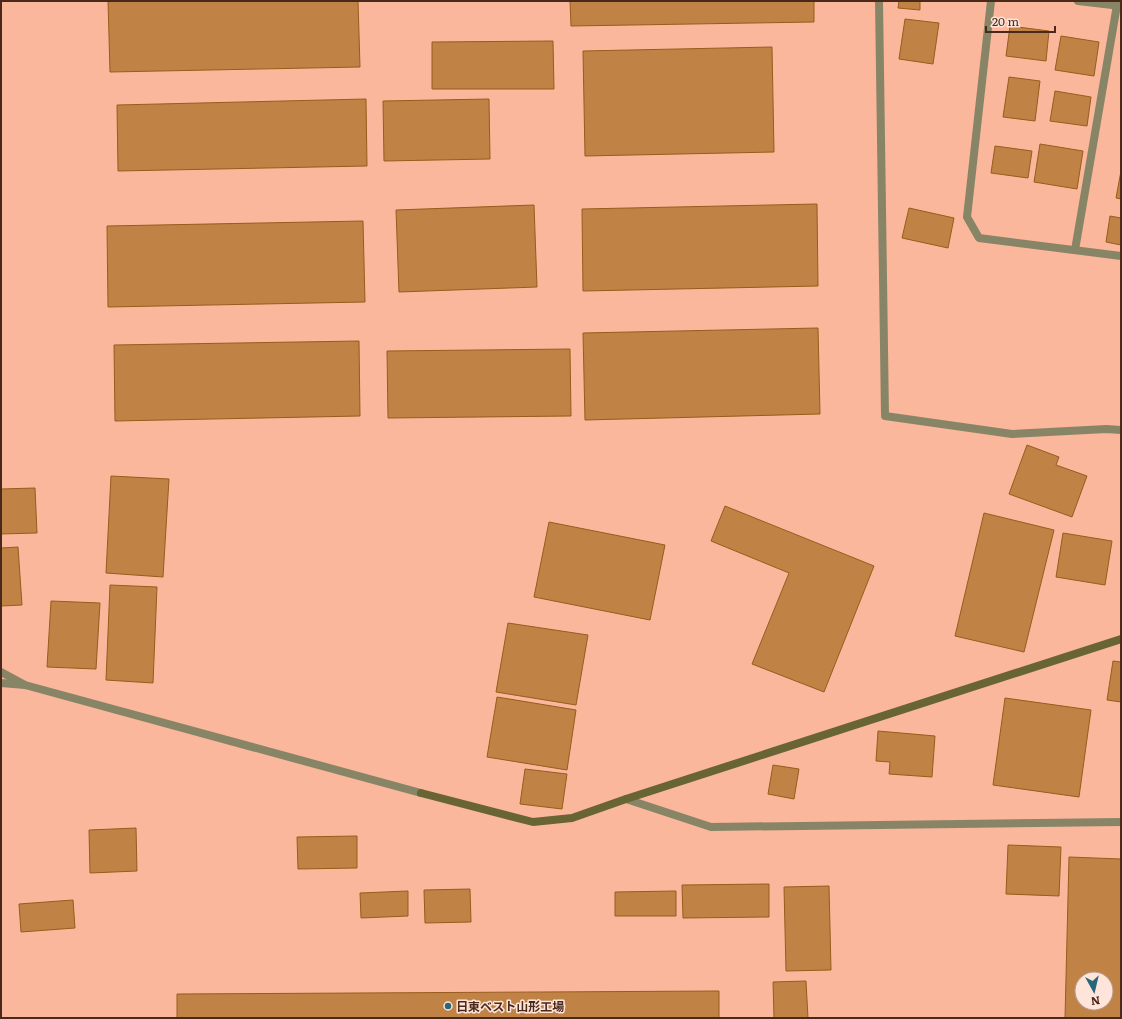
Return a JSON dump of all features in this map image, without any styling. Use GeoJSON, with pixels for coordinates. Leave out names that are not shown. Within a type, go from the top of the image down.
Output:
{"type":"FeatureCollection","features":[{"type":"Feature","properties":{"kind":"street"},"geometry":{"type":"LineString","coordinates":[[879,1],[885,416],[1012,434],[1106,429],[1121,430]]}},
{"type":"Feature","properties":{"kind":"street"},"geometry":{"type":"LineString","coordinates":[[991,1],[967,217],[979,238],[1121,256]]}},
{"type":"Feature","properties":{"kind":"street"},"geometry":{"type":"LineString","coordinates":[[1076,250],[1119,5],[1078,1]]}},
{"type":"Feature","properties":{"kind":"street"},"geometry":{"type":"LineString","coordinates":[[1,683],[25,685],[533,822],[572,818],[626,799],[1121,639]]}},
{"type":"Feature","properties":{"kind":"street"},"geometry":{"type":"LineString","coordinates":[[1,672],[25,685]]}},
{"type":"Feature","properties":{"kind":"street"},"geometry":{"type":"LineString","coordinates":[[626,799],[711,827],[1121,822]]}},
{"type":"Feature","properties":{"kind":"building"},"geometry":{"type":"Polygon","coordinates":[[[108,1],[358,1],[360,67],[110,72],[108,1]]]}},
{"type":"Feature","properties":{"kind":"building"},"geometry":{"type":"Polygon","coordinates":[[[570,1],[814,1],[814,22],[571,26],[570,1]]]}},
{"type":"Feature","properties":{"kind":"building"},"geometry":{"type":"Polygon","coordinates":[[[899,1],[920,1],[920,10],[898,8],[899,1]]]}},
{"type":"Feature","properties":{"kind":"building"},"geometry":{"type":"Polygon","coordinates":[[[905,19],[939,23],[933,64],[899,59],[905,19]]]}},
{"type":"Feature","properties":{"kind":"building"},"geometry":{"type":"Polygon","coordinates":[[[1010,26],[1049,31],[1046,61],[1006,56],[1010,26]]]}},
{"type":"Feature","properties":{"kind":"building"},"geometry":{"type":"Polygon","coordinates":[[[1061,36],[1099,42],[1094,76],[1055,70],[1061,36]]]}},
{"type":"Feature","properties":{"kind":"building"},"geometry":{"type":"Polygon","coordinates":[[[553,41],[554,89],[432,89],[432,42],[553,41]]]}},
{"type":"Feature","properties":{"kind":"building"},"geometry":{"type":"Polygon","coordinates":[[[772,47],[774,152],[585,156],[583,51],[772,47]]]}},
{"type":"Feature","properties":{"kind":"building"},"geometry":{"type":"Polygon","coordinates":[[[1009,77],[1040,81],[1035,121],[1003,117],[1009,77]]]}},
{"type":"Feature","properties":{"kind":"building"},"geometry":{"type":"Polygon","coordinates":[[[1055,91],[1091,97],[1087,126],[1050,121],[1055,91]]]}},
{"type":"Feature","properties":{"kind":"building"},"geometry":{"type":"Polygon","coordinates":[[[366,99],[367,166],[118,171],[117,105],[366,99]]]}},
{"type":"Feature","properties":{"kind":"building"},"geometry":{"type":"Polygon","coordinates":[[[489,99],[490,159],[384,161],[383,101],[489,99]]]}},
{"type":"Feature","properties":{"kind":"building"},"geometry":{"type":"Polygon","coordinates":[[[1040,144],[1083,151],[1077,189],[1034,182],[1040,144]]]}},
{"type":"Feature","properties":{"kind":"building"},"geometry":{"type":"Polygon","coordinates":[[[995,146],[1032,151],[1028,178],[991,173],[995,146]]]}},
{"type":"Feature","properties":{"kind":"building"},"geometry":{"type":"Polygon","coordinates":[[[1121,171],[1121,199],[1116,198],[1121,171]]]}},
{"type":"Feature","properties":{"kind":"building"},"geometry":{"type":"Polygon","coordinates":[[[817,204],[818,286],[583,291],[582,209],[817,204]]]}},
{"type":"Feature","properties":{"kind":"building"},"geometry":{"type":"Polygon","coordinates":[[[534,205],[537,287],[399,292],[396,210],[534,205]]]}},
{"type":"Feature","properties":{"kind":"building"},"geometry":{"type":"Polygon","coordinates":[[[909,208],[954,218],[948,248],[902,238],[909,208]]]}},
{"type":"Feature","properties":{"kind":"building"},"geometry":{"type":"Polygon","coordinates":[[[1110,216],[1121,218],[1121,245],[1106,242],[1110,216]]]}},
{"type":"Feature","properties":{"kind":"building"},"geometry":{"type":"Polygon","coordinates":[[[363,221],[365,302],[108,307],[107,226],[363,221]]]}},
{"type":"Feature","properties":{"kind":"building"},"geometry":{"type":"Polygon","coordinates":[[[818,328],[820,414],[585,420],[583,333],[818,328]]]}},
{"type":"Feature","properties":{"kind":"building"},"geometry":{"type":"Polygon","coordinates":[[[359,341],[360,416],[115,421],[114,345],[359,341]]]}},
{"type":"Feature","properties":{"kind":"building"},"geometry":{"type":"Polygon","coordinates":[[[570,349],[571,416],[388,418],[387,351],[570,349]]]}},
{"type":"Feature","properties":{"kind":"building"},"geometry":{"type":"Polygon","coordinates":[[[1027,445],[1059,457],[1056,465],[1087,476],[1072,517],[1009,494],[1027,445]]]}},
{"type":"Feature","properties":{"kind":"building"},"geometry":{"type":"Polygon","coordinates":[[[111,476],[169,479],[163,577],[106,573],[111,476]]]}},
{"type":"Feature","properties":{"kind":"building"},"geometry":{"type":"Polygon","coordinates":[[[35,488],[37,533],[1,534],[1,489],[35,488]]]}},
{"type":"Feature","properties":{"kind":"building"},"geometry":{"type":"Polygon","coordinates":[[[725,506],[874,566],[824,692],[752,664],[789,573],[711,541],[725,506]]]}},
{"type":"Feature","properties":{"kind":"building"},"geometry":{"type":"Polygon","coordinates":[[[984,513],[1054,530],[1024,652],[955,636],[984,513]]]}},
{"type":"Feature","properties":{"kind":"building"},"geometry":{"type":"Polygon","coordinates":[[[549,522],[665,545],[650,620],[534,597],[549,522]]]}},
{"type":"Feature","properties":{"kind":"building"},"geometry":{"type":"Polygon","coordinates":[[[1063,533],[1112,541],[1105,585],[1056,577],[1063,533]]]}},
{"type":"Feature","properties":{"kind":"building"},"geometry":{"type":"Polygon","coordinates":[[[18,547],[22,605],[1,606],[1,548],[18,547]]]}},
{"type":"Feature","properties":{"kind":"building"},"geometry":{"type":"Polygon","coordinates":[[[110,585],[157,587],[153,683],[106,680],[110,585]]]}},
{"type":"Feature","properties":{"kind":"building"},"geometry":{"type":"Polygon","coordinates":[[[51,601],[100,603],[96,669],[47,667],[51,601]]]}},
{"type":"Feature","properties":{"kind":"building"},"geometry":{"type":"Polygon","coordinates":[[[508,623],[588,635],[576,705],[496,692],[508,623]]]}},
{"type":"Feature","properties":{"kind":"building"},"geometry":{"type":"Polygon","coordinates":[[[1113,661],[1121,662],[1121,702],[1107,700],[1113,661]]]}},
{"type":"Feature","properties":{"kind":"building"},"geometry":{"type":"Polygon","coordinates":[[[497,697],[576,710],[567,770],[487,757],[497,697]]]}},
{"type":"Feature","properties":{"kind":"building"},"geometry":{"type":"Polygon","coordinates":[[[1005,698],[1091,710],[1079,797],[993,785],[1005,698]]]}},
{"type":"Feature","properties":{"kind":"building"},"geometry":{"type":"Polygon","coordinates":[[[878,731],[935,736],[932,777],[889,774],[890,762],[876,761],[878,731]]]}},
{"type":"Feature","properties":{"kind":"building"},"geometry":{"type":"Polygon","coordinates":[[[773,765],[799,769],[794,799],[768,794],[773,765]]]}},
{"type":"Feature","properties":{"kind":"building"},"geometry":{"type":"Polygon","coordinates":[[[525,769],[567,774],[562,809],[520,804],[525,769]]]}},
{"type":"Feature","properties":{"kind":"building"},"geometry":{"type":"Polygon","coordinates":[[[136,828],[137,871],[90,873],[89,830],[136,828]]]}},
{"type":"Feature","properties":{"kind":"building"},"geometry":{"type":"Polygon","coordinates":[[[357,836],[357,868],[298,869],[297,837],[357,836]]]}},
{"type":"Feature","properties":{"kind":"building"},"geometry":{"type":"Polygon","coordinates":[[[1008,845],[1061,847],[1059,896],[1006,894],[1008,845]]]}},
{"type":"Feature","properties":{"kind":"building"},"geometry":{"type":"Polygon","coordinates":[[[1069,857],[1121,859],[1121,1018],[1065,1018],[1069,857]]]}},
{"type":"Feature","properties":{"kind":"building"},"geometry":{"type":"Polygon","coordinates":[[[769,884],[769,917],[683,918],[682,885],[769,884]]]}},
{"type":"Feature","properties":{"kind":"building"},"geometry":{"type":"Polygon","coordinates":[[[829,886],[831,970],[786,971],[784,887],[829,886]]]}},
{"type":"Feature","properties":{"kind":"building"},"geometry":{"type":"Polygon","coordinates":[[[470,889],[471,922],[425,923],[424,890],[470,889]]]}},
{"type":"Feature","properties":{"kind":"building"},"geometry":{"type":"Polygon","coordinates":[[[408,891],[408,916],[361,918],[360,893],[408,891]]]}},
{"type":"Feature","properties":{"kind":"building"},"geometry":{"type":"Polygon","coordinates":[[[676,891],[676,916],[615,916],[615,892],[676,891]]]}},
{"type":"Feature","properties":{"kind":"building"},"geometry":{"type":"Polygon","coordinates":[[[73,900],[75,928],[21,932],[19,904],[73,900]]]}},
{"type":"Feature","properties":{"kind":"building"},"geometry":{"type":"Polygon","coordinates":[[[806,981],[808,1018],[774,1018],[773,982],[806,981]]]}},
{"type":"Feature","properties":{"kind":"building","name":"日東ベスト山形工場"},"geometry":{"type":"Polygon","coordinates":[[[719,991],[719,1018],[177,1018],[177,994],[719,991]]]}},
{"type":"Feature","properties":{"kind":"place","name":"日東ベスト山形工場"},"geometry":{"type":"Point","coordinates":[448,1006]}}]}
